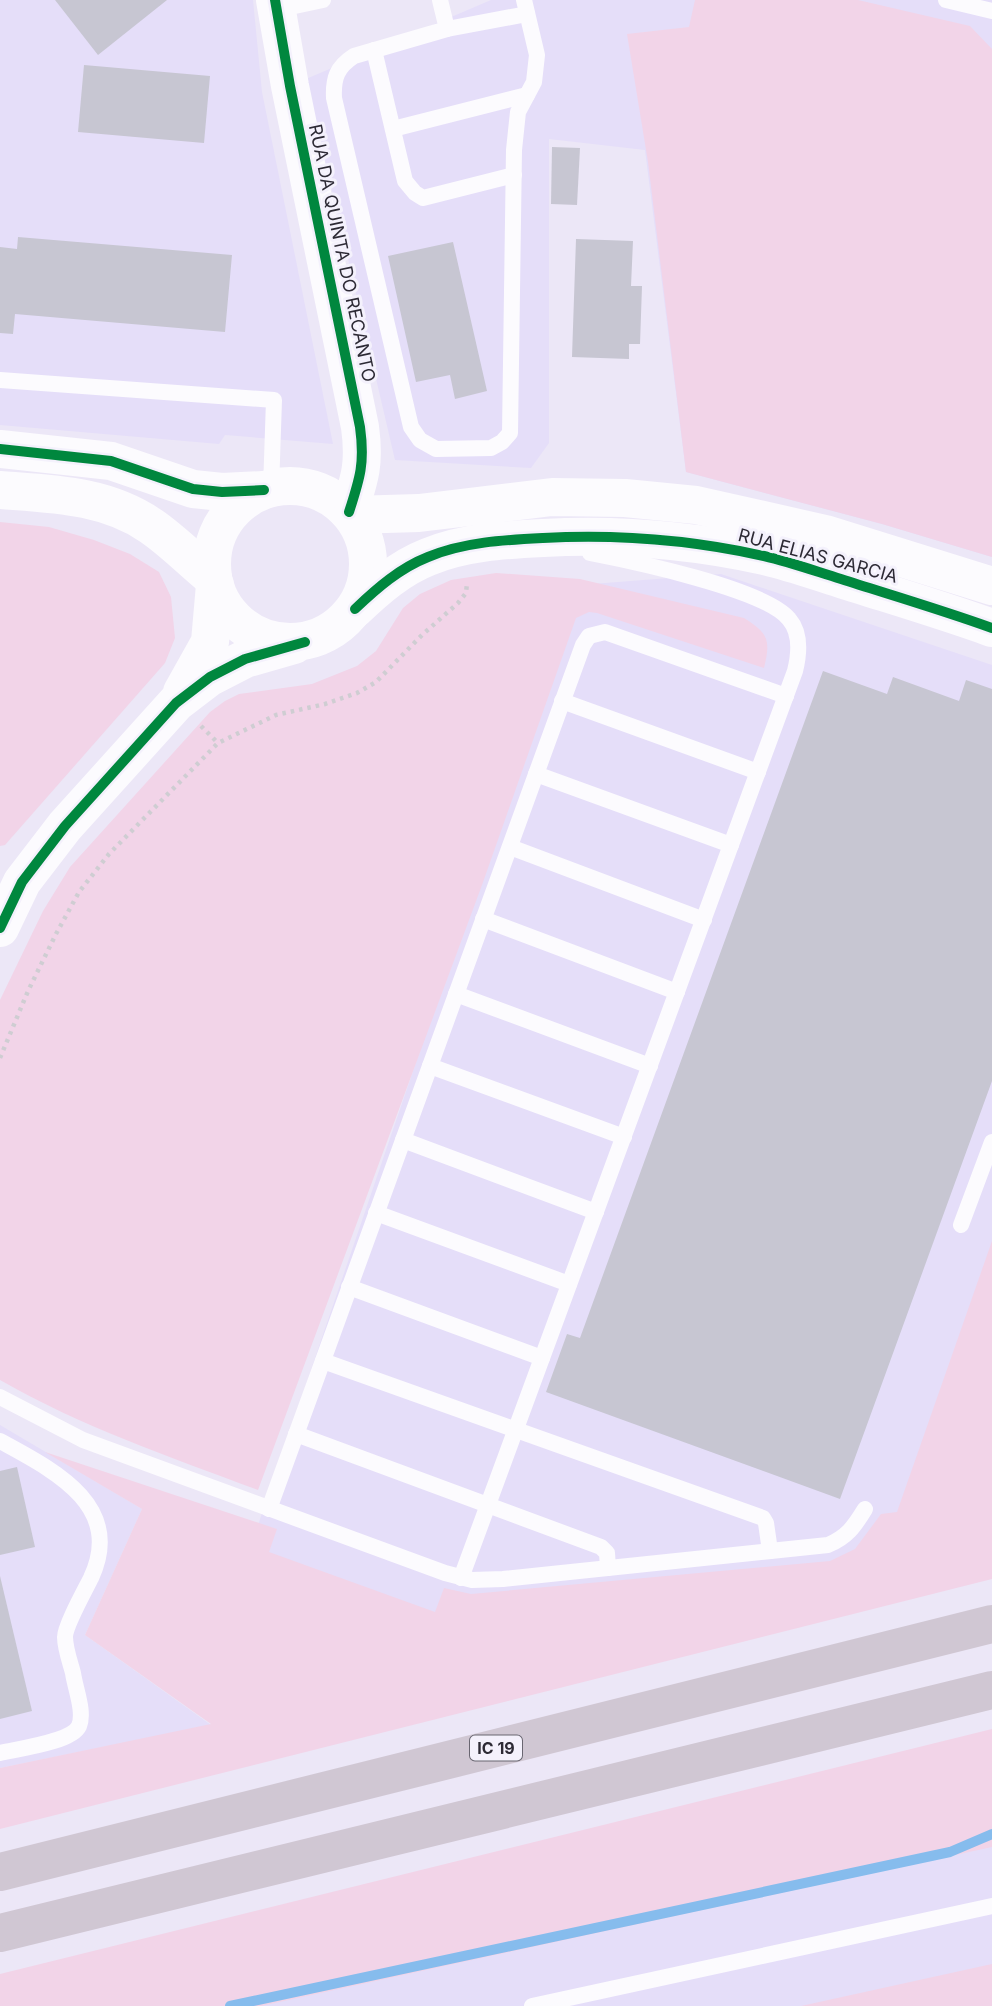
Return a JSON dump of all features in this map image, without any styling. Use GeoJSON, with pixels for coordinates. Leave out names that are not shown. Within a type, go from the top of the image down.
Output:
{"type":"FeatureCollection","features":[{"type":"Feature","properties":{"kind":"highway","name":"IC 19"},"geometry":{"type":"LineString","coordinates":[[0,1872],[992,1624]]}},
{"type":"Feature","properties":{"kind":"highway"},"geometry":{"type":"LineString","coordinates":[[0,1934],[992,1690]]}},
{"type":"Feature","properties":{"kind":"street","name":"RUA DA QUINTA DO RECANTO"},"geometry":{"type":"LineString","coordinates":[[276,5],[362,439],[362,475],[350,514]]}},
{"type":"Feature","properties":{"kind":"street"},"geometry":{"type":"LineString","coordinates":[[176,703],[210,642],[214,582],[212,552],[218,532],[230,514],[246,500],[339,467],[362,439],[383,478],[408,498],[435,506],[457,508]]}},
{"type":"Feature","properties":{"kind":"street"},"geometry":{"type":"LineString","coordinates":[[0,449],[111,461],[193,489],[222,492],[281,489],[327,494],[350,514],[364,536],[369,555],[369,574],[364,592],[343,623],[325,635],[245,659],[210,677],[176,703],[65,826],[22,882],[0,928]]}},
{"type":"Feature","properties":{"kind":"street"},"geometry":{"type":"LineString","coordinates":[[0,490],[93,499],[123,510],[151,526],[214,582],[217,594],[228,613],[243,628],[262,638],[283,643],[305,642]]}},
{"type":"Feature","properties":{"kind":"street","name":"RUA ELIAS GARCIA"},"geometry":{"type":"LineString","coordinates":[[350,514],[419,513],[552,497],[625,498],[696,505],[825,534],[992,586]]}},
{"type":"Feature","properties":{"kind":"street","name":"RUA ELIAS GARCIA"},"geometry":{"type":"LineString","coordinates":[[355,609],[401,570],[427,557],[463,546],[520,539],[597,535],[692,543],[766,556],[992,628]]}},
{"type":"Feature","properties":{"kind":"lane"},"geometry":{"type":"LineString","coordinates":[[276,5],[323,0]]}},
{"type":"Feature","properties":{"kind":"lane"},"geometry":{"type":"LineString","coordinates":[[440,0],[447,29]]}},
{"type":"Feature","properties":{"kind":"lane"},"geometry":{"type":"LineString","coordinates":[[946,0],[992,11]]}},
{"type":"Feature","properties":{"kind":"lane"},"geometry":{"type":"LineString","coordinates":[[525,7],[537,55],[534,82],[518,112],[514,175],[510,433],[491,448],[436,449],[420,440],[411,426],[334,98],[333,81],[341,64],[354,56],[525,7]]}},
{"type":"Feature","properties":{"kind":"lane"},"geometry":{"type":"LineString","coordinates":[[374,50],[405,181],[415,193],[423,198],[514,175]]}},
{"type":"Feature","properties":{"kind":"lane"},"geometry":{"type":"LineString","coordinates":[[393,129],[527,95]]}},
{"type":"Feature","properties":{"kind":"lane"},"geometry":{"type":"LineString","coordinates":[[0,380],[274,400],[281,489]]}},
{"type":"Feature","properties":{"kind":"lane"},"geometry":{"type":"LineString","coordinates":[[461,1577],[799,656],[797,636],[791,621],[776,607],[733,590],[648,564],[520,539]]}},
{"type":"Feature","properties":{"kind":"lane"},"geometry":{"type":"LineString","coordinates":[[269,1509],[583,645],[589,636],[605,632],[786,696]]}},
{"type":"Feature","properties":{"kind":"lane"},"geometry":{"type":"LineString","coordinates":[[562,701],[758,772]]}},
{"type":"Feature","properties":{"kind":"lane"},"geometry":{"type":"LineString","coordinates":[[536,774],[731,845]]}},
{"type":"Feature","properties":{"kind":"lane"},"geometry":{"type":"LineString","coordinates":[[510,846],[704,920]]}},
{"type":"Feature","properties":{"kind":"lane"},"geometry":{"type":"LineString","coordinates":[[483,919],[677,992]]}},
{"type":"Feature","properties":{"kind":"lane"},"geometry":{"type":"LineString","coordinates":[[456,994],[650,1066]]}},
{"type":"Feature","properties":{"kind":"lane"},"geometry":{"type":"LineString","coordinates":[[430,1066],[624,1137]]}},
{"type":"Feature","properties":{"kind":"lane"},"geometry":{"type":"LineString","coordinates":[[403,1140],[596,1212]]}},
{"type":"Feature","properties":{"kind":"lane"},"geometry":{"type":"LineString","coordinates":[[961,1225],[992,1142]]}},
{"type":"Feature","properties":{"kind":"lane"},"geometry":{"type":"LineString","coordinates":[[376,1213],[569,1284]]}},
{"type":"Feature","properties":{"kind":"lane"},"geometry":{"type":"LineString","coordinates":[[349,1287],[542,1358]]}},
{"type":"Feature","properties":{"kind":"lane"},"geometry":{"type":"LineString","coordinates":[[323,1361],[763,1518],[770,1551]]}},
{"type":"Feature","properties":{"kind":"lane"},"geometry":{"type":"LineString","coordinates":[[0,1397],[83,1440],[472,1580],[828,1545],[843,1539],[852,1530],[864,1509]]}},
{"type":"Feature","properties":{"kind":"lane"},"geometry":{"type":"LineString","coordinates":[[296,1434],[601,1547],[607,1553],[608,1568]]}},
{"type":"Feature","properties":{"kind":"lane"},"geometry":{"type":"LineString","coordinates":[[0,1441],[41,1464],[79,1491],[94,1516],[100,1539],[95,1569],[65,1635],[80,1708],[80,1725],[71,1736],[0,1753]]}},
{"type":"Feature","properties":{"kind":"lane"},"geometry":{"type":"LineString","coordinates":[[532,2006],[992,1906]]}},
{"type":"Feature","properties":{"kind":"path"},"geometry":{"type":"LineString","coordinates":[[0,1058],[56,934],[79,892],[109,854],[218,743],[276,715],[325,704],[357,693],[376,682],[466,593],[463,546]]}},
{"type":"Feature","properties":{"kind":"shaded area"},"geometry":{"type":"Polygon","coordinates":[[[0,0],[253,0],[262,92],[333,444],[225,435],[219,444],[0,425],[0,0]]]}},
{"type":"Feature","properties":{"kind":"shaded area"},"geometry":{"type":"Polygon","coordinates":[[[491,0],[992,0],[992,557],[882,524],[686,472],[645,150],[549,139],[549,443],[531,468],[395,460],[306,79],[491,0]]]}},
{"type":"Feature","properties":{"kind":"shaded area"},"geometry":{"type":"Polygon","coordinates":[[[695,0],[858,0],[970,26],[992,49],[992,557],[882,524],[686,472],[648,162],[627,34],[689,27],[695,0]]]}},
{"type":"Feature","properties":{"kind":"shaded area"},"geometry":{"type":"Polygon","coordinates":[[[0,522],[49,527],[94,540],[130,554],[159,572],[171,597],[175,638],[165,663],[5,845],[0,846],[0,522]]]}},
{"type":"Feature","properties":{"kind":"shaded area"},"geometry":{"type":"Polygon","coordinates":[[[496,573],[580,579],[744,618],[766,638],[764,668],[597,613],[589,612],[576,618],[482,885],[258,1490],[94,1427],[0,1380],[0,1000],[43,911],[70,867],[210,712],[239,694],[312,684],[357,666],[376,651],[403,608],[420,594],[451,580],[496,573]]]}},
{"type":"Feature","properties":{"kind":"shaded area"},"geometry":{"type":"Polygon","coordinates":[[[721,574],[992,665],[992,1529],[534,1665],[242,1557],[258,1525],[579,585],[721,574]]]}},
{"type":"Feature","properties":{"kind":"shaded area"},"geometry":{"type":"Polygon","coordinates":[[[992,1241],[992,1579],[0,1829],[0,1768],[211,1724],[85,1635],[142,1509],[45,1452],[277,1529],[269,1552],[435,1612],[444,1588],[471,1594],[830,1561],[855,1549],[881,1514],[897,1512],[992,1241]]]}},
{"type":"Feature","properties":{"kind":"shaded area"},"geometry":{"type":"Polygon","coordinates":[[[0,1425],[142,1509],[85,1635],[211,1725],[0,1768],[0,1425]]]}},
{"type":"Feature","properties":{"kind":"shaded area"},"geometry":{"type":"Polygon","coordinates":[[[992,1729],[992,1847],[261,2006],[0,2006],[0,1974],[992,1729]]]}},
{"type":"Feature","properties":{"kind":"shaded area"},"geometry":{"type":"Polygon","coordinates":[[[992,1780],[992,2006],[123,2006],[992,1780]]]}},
{"type":"Feature","properties":{"kind":"shaded area"},"geometry":{"type":"Polygon","coordinates":[[[992,1964],[992,2006],[801,2006],[992,1964]]]}},
{"type":"Feature","properties":{"kind":"building"},"geometry":{"type":"Polygon","coordinates":[[[55,0],[167,0],[98,55],[55,0]]]}},
{"type":"Feature","properties":{"kind":"building"},"geometry":{"type":"Polygon","coordinates":[[[84,65],[210,76],[204,143],[78,132],[84,65]]]}},
{"type":"Feature","properties":{"kind":"building"},"geometry":{"type":"Polygon","coordinates":[[[552,147],[580,148],[577,205],[551,204],[552,147]]]}},
{"type":"Feature","properties":{"kind":"building"},"geometry":{"type":"Polygon","coordinates":[[[18,237],[232,255],[225,332],[15,314],[13,334],[0,333],[0,247],[17,249],[18,237]]]}},
{"type":"Feature","properties":{"kind":"building"},"geometry":{"type":"Polygon","coordinates":[[[576,239],[633,241],[631,286],[642,286],[640,344],[629,344],[629,359],[572,357],[576,239]]]}},
{"type":"Feature","properties":{"kind":"building"},"geometry":{"type":"Polygon","coordinates":[[[453,242],[487,391],[455,399],[450,375],[416,382],[388,256],[453,242]]]}},
{"type":"Feature","properties":{"kind":"building"},"geometry":{"type":"Polygon","coordinates":[[[823,671],[887,694],[893,677],[959,701],[966,680],[992,689],[992,1081],[840,1499],[546,1392],[567,1334],[580,1338],[823,671]]]}},
{"type":"Feature","properties":{"kind":"building"},"geometry":{"type":"Polygon","coordinates":[[[17,1467],[35,1547],[0,1555],[0,1471],[17,1467]]]}},
{"type":"Feature","properties":{"kind":"building"},"geometry":{"type":"Polygon","coordinates":[[[0,1576],[32,1711],[0,1719],[0,1576]]]}},
{"type":"Feature","properties":{"kind":"waterway"},"geometry":{"type":"LineString","coordinates":[[230,2006],[950,1852],[992,1834]]}},
{"type":"Feature","properties":{"kind":"cycle path"},"geometry":{"type":"LineString","coordinates":[[275,0],[360,427],[360,470],[349,512]]}},
{"type":"Feature","properties":{"kind":"cycle path"},"geometry":{"type":"LineString","coordinates":[[0,449],[111,461],[193,489],[222,492],[264,490]]}},
{"type":"Feature","properties":{"kind":"cycle path"},"geometry":{"type":"LineString","coordinates":[[355,609],[398,573],[442,552],[499,541],[599,537],[682,542],[764,556],[992,628]]}},
{"type":"Feature","properties":{"kind":"cycle path"},"geometry":{"type":"LineString","coordinates":[[0,928],[22,882],[65,826],[176,703],[210,677],[245,659],[305,642]]}}]}
